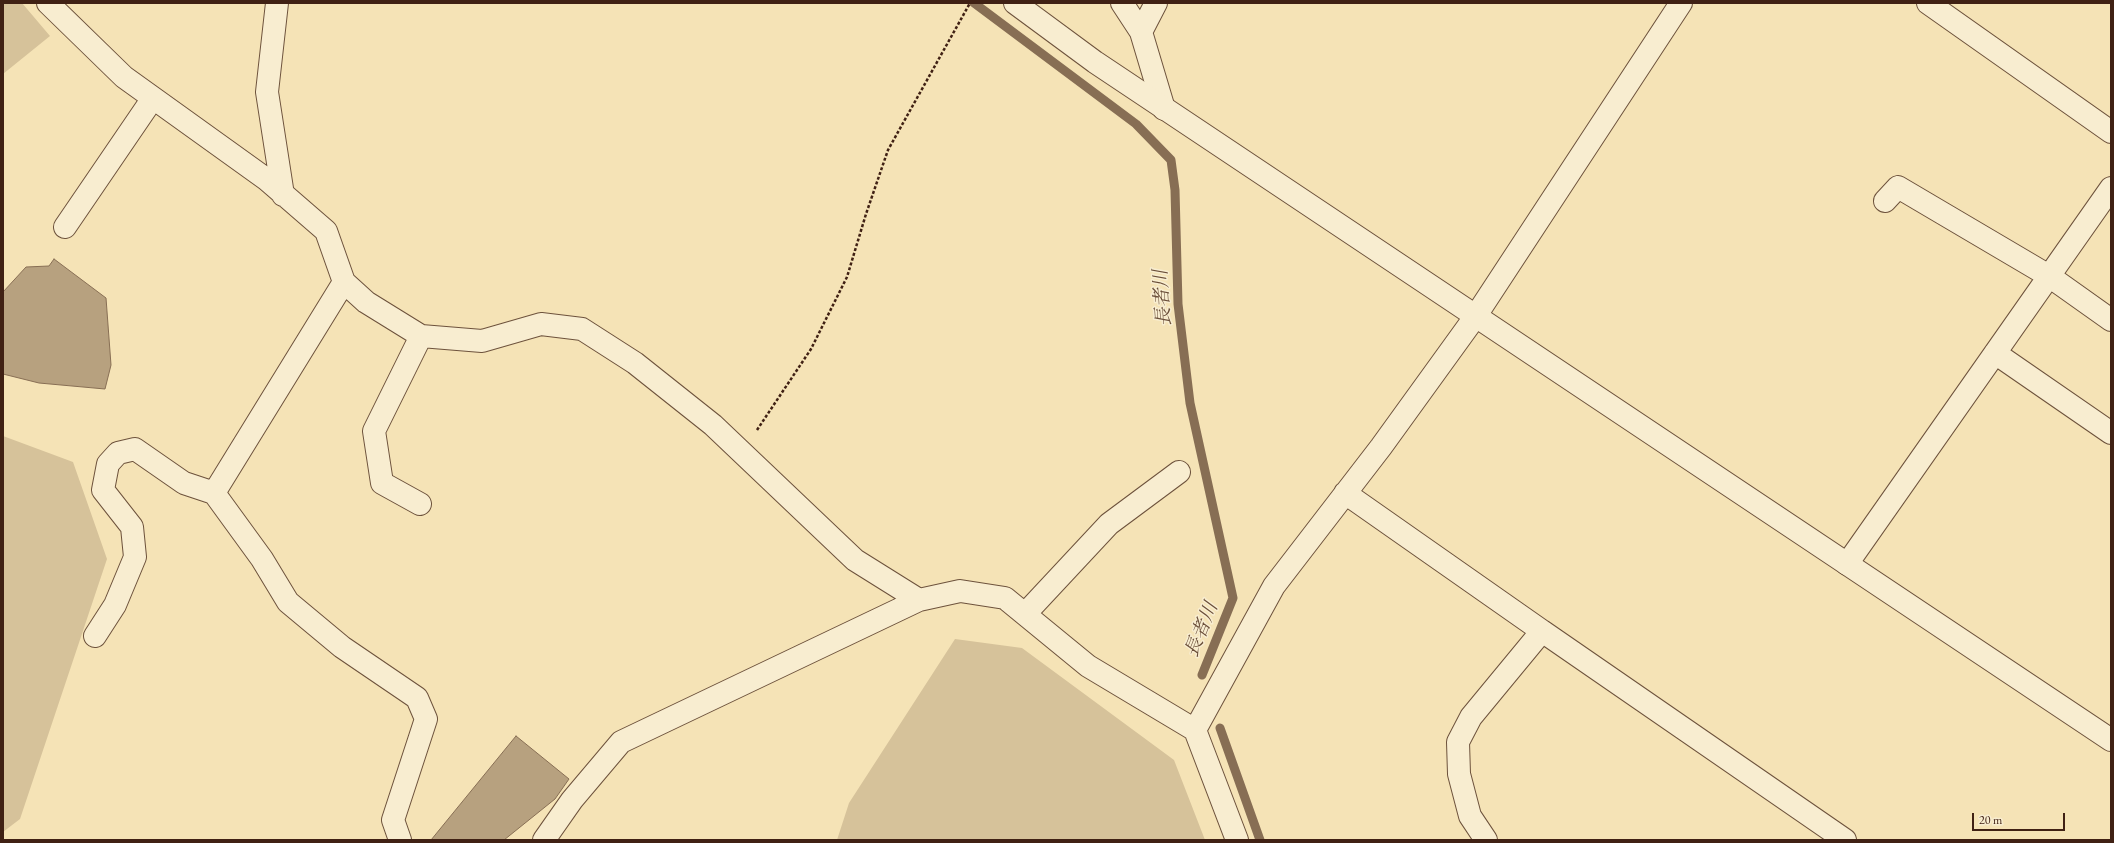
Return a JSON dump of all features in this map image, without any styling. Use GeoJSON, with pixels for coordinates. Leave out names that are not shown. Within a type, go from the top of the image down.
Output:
{"type":"FeatureCollection","features":[{"type":"Feature","properties":{"kind":"street"},"geometry":{"type":"LineString","coordinates":[[48,3],[124,77],[266,179],[326,231],[344,282],[366,302],[421,336],[482,341],[541,324],[582,329],[635,363],[713,425],[855,560],[919,600]]}},
{"type":"Feature","properties":{"kind":"street"},"geometry":{"type":"LineString","coordinates":[[277,3],[267,92],[284,195]]}},
{"type":"Feature","properties":{"kind":"street"},"geometry":{"type":"LineString","coordinates":[[1015,3],[1095,62],[1164,109],[2111,740]]}},
{"type":"Feature","properties":{"kind":"street"},"geometry":{"type":"LineString","coordinates":[[1122,3],[1141,32],[1164,109]]}},
{"type":"Feature","properties":{"kind":"street"},"geometry":{"type":"LineString","coordinates":[[1141,32],[1156,3]]}},
{"type":"Feature","properties":{"kind":"street"},"geometry":{"type":"LineString","coordinates":[[1195,730],[1274,586],[1386,441],[1475,317],[1681,3]]}},
{"type":"Feature","properties":{"kind":"street"},"geometry":{"type":"LineString","coordinates":[[1928,3],[2111,132]]}},
{"type":"Feature","properties":{"kind":"street"},"geometry":{"type":"LineString","coordinates":[[65,227],[153,98]]}},
{"type":"Feature","properties":{"kind":"street"},"geometry":{"type":"LineString","coordinates":[[1885,201],[1898,187],[2049,276],[2111,320]]}},
{"type":"Feature","properties":{"kind":"street"},"geometry":{"type":"LineString","coordinates":[[1847,564],[2111,188]]}},
{"type":"Feature","properties":{"kind":"street"},"geometry":{"type":"LineString","coordinates":[[214,493],[344,282]]}},
{"type":"Feature","properties":{"kind":"street"},"geometry":{"type":"LineString","coordinates":[[420,504],[382,483],[374,430],[421,336]]}},
{"type":"Feature","properties":{"kind":"street"},"geometry":{"type":"LineString","coordinates":[[1995,353],[2111,432]]}},
{"type":"Feature","properties":{"kind":"street"},"geometry":{"type":"LineString","coordinates":[[95,636],[115,605],[135,557],[132,528],[103,490],[108,464],[118,453],[135,449],[184,483],[214,493],[262,559],[288,602],[342,647],[417,698],[426,719],[394,833]]}},
{"type":"Feature","properties":{"kind":"street"},"geometry":{"type":"LineString","coordinates":[[1026,614],[1109,524],[1179,472]]}},
{"type":"Feature","properties":{"kind":"street"},"geometry":{"type":"LineString","coordinates":[[1346,493],[1542,631],[1845,840]]}},
{"type":"Feature","properties":{"kind":"street"},"geometry":{"type":"LineString","coordinates":[[544,840],[572,800],[621,742],[919,600],[960,591],[1005,598],[1088,666],[1195,730],[1236,840]]}},
{"type":"Feature","properties":{"kind":"street"},"geometry":{"type":"LineString","coordinates":[[1486,840],[1470,816],[1460,774],[1458,742],[1471,717],[1542,631]]}},
{"type":"Feature","properties":{"kind":"path"},"geometry":{"type":"LineString","coordinates":[[741,452],[811,349],[847,277],[866,214],[888,150],[957,23],[970,3]]}},
{"type":"Feature","properties":{"kind":"shaded area"},"geometry":{"type":"Polygon","coordinates":[[[3,3],[22,3],[50,36],[3,74],[3,3]]]}},
{"type":"Feature","properties":{"kind":"shaded area"},"geometry":{"type":"Polygon","coordinates":[[[54,259],[106,298],[111,365],[105,389],[39,383],[3,374],[3,292],[26,267],[49,266],[54,259]]]}},
{"type":"Feature","properties":{"kind":"shaded area"},"geometry":{"type":"Polygon","coordinates":[[[3,436],[73,462],[107,559],[20,819],[3,832],[3,436]]]}},
{"type":"Feature","properties":{"kind":"shaded area"},"geometry":{"type":"Polygon","coordinates":[[[955,639],[1022,648],[1174,760],[1205,840],[837,840],[849,803],[955,639]]]}},
{"type":"Feature","properties":{"kind":"shaded area"},"geometry":{"type":"Polygon","coordinates":[[[516,736],[569,779],[555,799],[504,840],[431,840],[516,736]]]}},
{"type":"Feature","properties":{"kind":"waterway","name":"長者川"},"geometry":{"type":"LineString","coordinates":[[974,3],[1136,124],[1171,160],[1175,190],[1178,304],[1190,403],[1233,598],[1202,675]]}},
{"type":"Feature","properties":{"kind":"waterway","name":"長者川"},"geometry":{"type":"LineString","coordinates":[[1220,728],[1260,840]]}}]}
